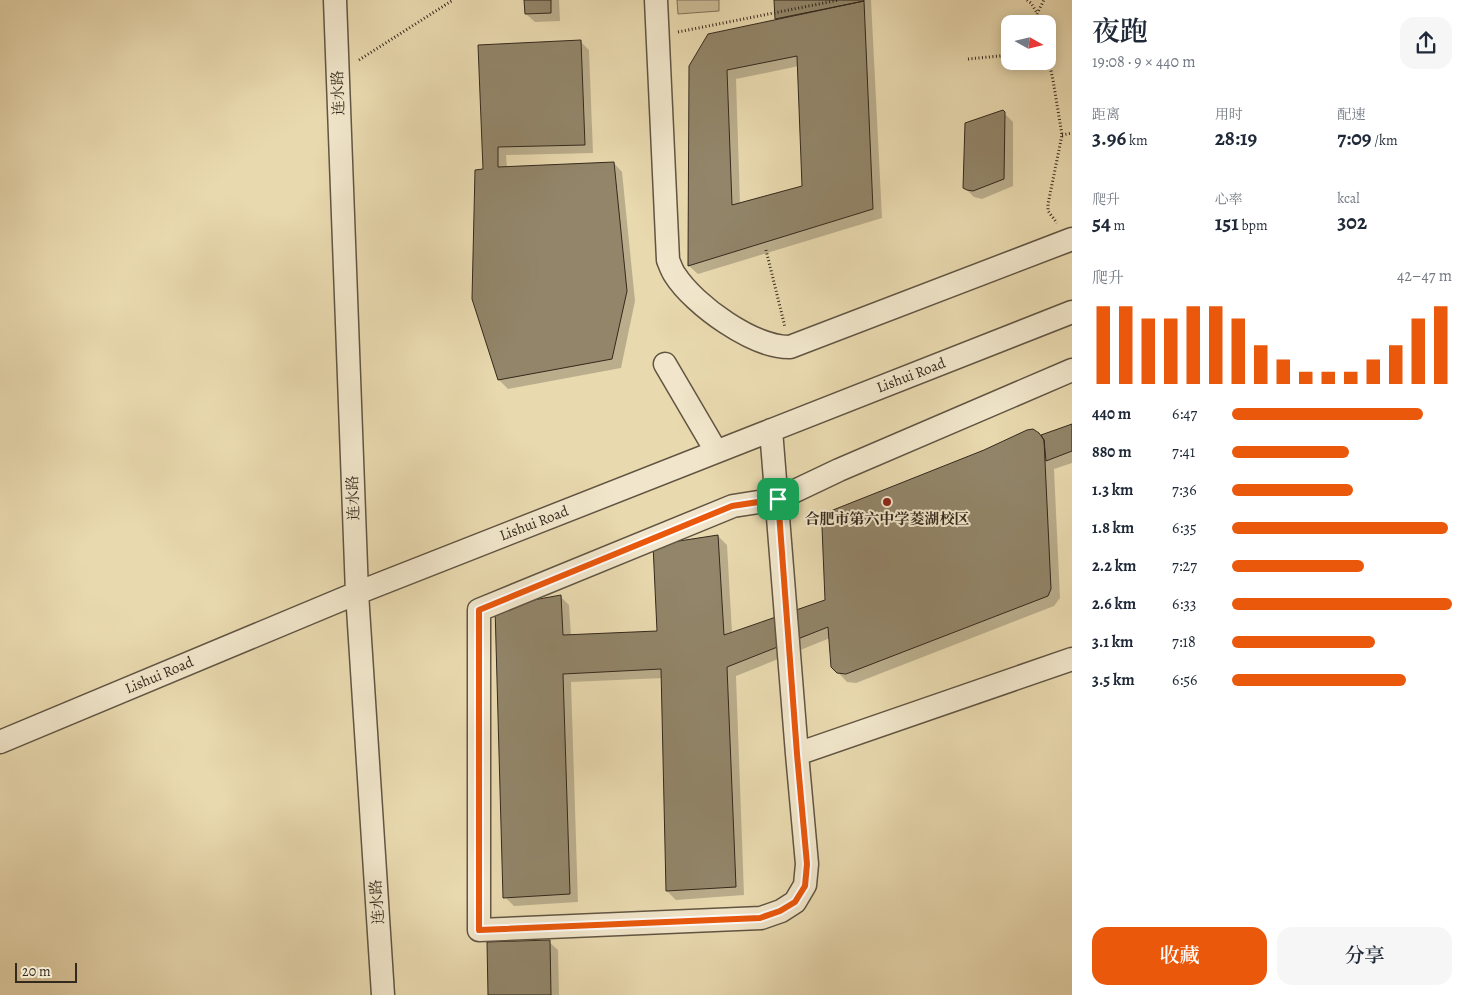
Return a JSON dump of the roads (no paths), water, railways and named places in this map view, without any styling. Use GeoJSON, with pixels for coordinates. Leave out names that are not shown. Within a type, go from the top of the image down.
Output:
{"type":"FeatureCollection","features":[{"type":"Feature","properties":{"kind":"street","name":"连水路"},"geometry":{"type":"LineString","coordinates":[[335,0],[357,592],[383,995]]}},
{"type":"Feature","properties":{"kind":"street"},"geometry":{"type":"LineString","coordinates":[[656,0],[668,260],[674,274],[694,296],[708,309],[749,336],[772,345],[790,346],[1071,239]]}},
{"type":"Feature","properties":{"kind":"street","name":"Lishui Road"},"geometry":{"type":"LineString","coordinates":[[0,742],[357,592],[1072,312]]}},
{"type":"Feature","properties":{"kind":"street"},"geometry":{"type":"LineString","coordinates":[[665,364],[716,451]]}},
{"type":"Feature","properties":{"kind":"street"},"geometry":{"type":"LineString","coordinates":[[771,430],[778,499],[807,872],[803,891],[789,907],[760,918],[479,930],[479,610],[732,506],[778,499],[839,470],[1072,370]]}},
{"type":"Feature","properties":{"kind":"street"},"geometry":{"type":"LineString","coordinates":[[797,754],[1072,659]]}},
{"type":"Feature","properties":{"kind":"place","name":"合肥市第六中学菱湖校区"},"geometry":{"type":"Point","coordinates":[887,502]}}]}
